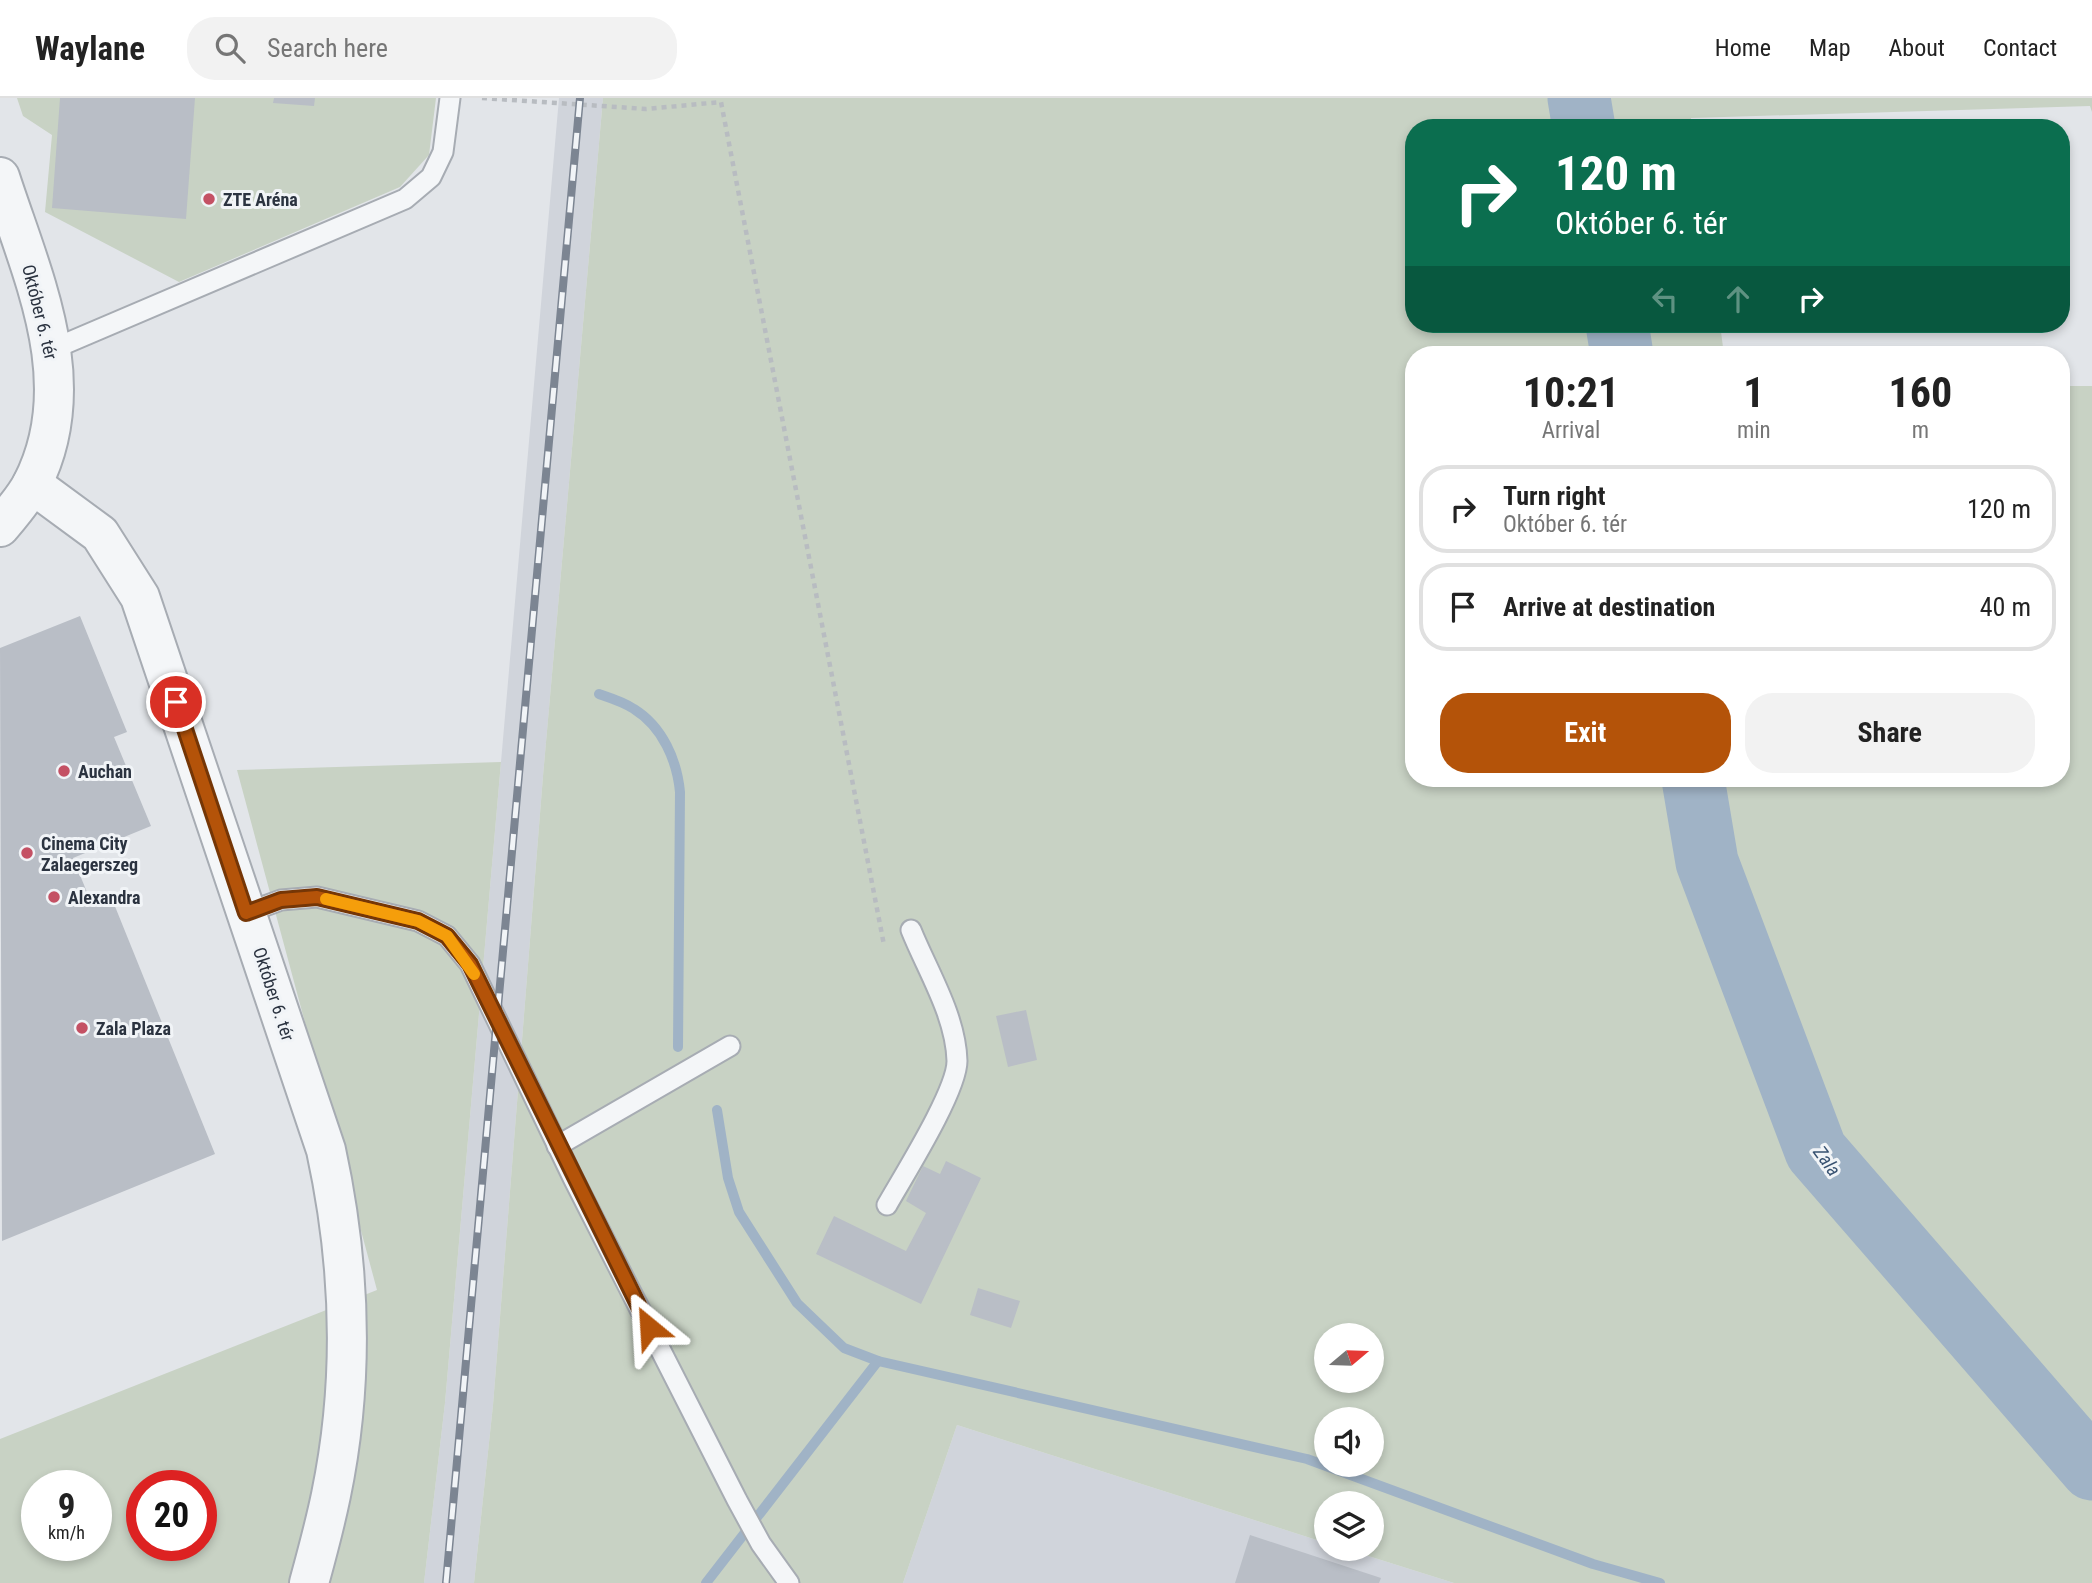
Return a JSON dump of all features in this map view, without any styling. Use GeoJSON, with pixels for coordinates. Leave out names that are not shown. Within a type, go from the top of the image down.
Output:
{"type":"FeatureCollection","features":[{"type":"Feature","properties":{"kind":"street","name":"Október 6. tér"},"geometry":{"type":"LineString","coordinates":[[0,177],[53,349],[56,387],[54,418],[32,484],[100,534],[141,597],[326,1150],[340,1215],[348,1337],[332,1494],[309,1583]]}},
{"type":"Feature","properties":{"kind":"street"},"geometry":{"type":"LineString","coordinates":[[0,527],[32,484]]}},
{"type":"Feature","properties":{"kind":"lane"},"geometry":{"type":"LineString","coordinates":[[53,349],[405,199],[431,177],[443,152],[450,98]]}},
{"type":"Feature","properties":{"kind":"lane"},"geometry":{"type":"LineString","coordinates":[[246,913],[281,900],[317,897],[418,921],[447,936],[470,964],[557,1146],[737,1500],[761,1544],[789,1583]]}},
{"type":"Feature","properties":{"kind":"lane"},"geometry":{"type":"LineString","coordinates":[[887,1205],[933,1122],[952,1082],[957,1063],[955,1042],[943,1006],[911,930]]}},
{"type":"Feature","properties":{"kind":"lane"},"geometry":{"type":"LineString","coordinates":[[557,1146],[730,1046]]}},
{"type":"Feature","properties":{"kind":"path"},"geometry":{"type":"LineString","coordinates":[[482,98],[646,109],[721,102],[884,945]]}},
{"type":"Feature","properties":{"kind":"shaded area"},"geometry":{"type":"Polygon","coordinates":[[[559,98],[603,98],[543,776],[493,1405],[474,1583],[424,1583],[445,1403],[559,98]]]}},
{"type":"Feature","properties":{"kind":"shaded area"},"geometry":{"type":"Polygon","coordinates":[[[957,1425],[1314,1539],[1314,1561],[1384,1561],[1454,1583],[903,1583],[957,1425]]]}},
{"type":"Feature","properties":{"kind":"green space","name":"ZTE Aréna"},"geometry":{"type":"Polygon","coordinates":[[[17,98],[436,98],[429,155],[400,187],[179,282],[45,212],[52,135],[23,116],[17,98]]]}},
{"type":"Feature","properties":{"kind":"green space"},"geometry":{"type":"Polygon","coordinates":[[[603,98],[2092,98],[2092,112],[2090,106],[1691,119],[1405,119],[1405,333],[1721,333],[1723,346],[1405,346],[1405,787],[2070,787],[2070,386],[2092,386],[2092,1583],[1454,1583],[1384,1561],[1384,1491],[1314,1491],[1314,1539],[957,1425],[903,1583],[474,1583],[493,1405],[543,776],[603,98]]]}},
{"type":"Feature","properties":{"kind":"green space"},"geometry":{"type":"Polygon","coordinates":[[[501,762],[445,1403],[424,1583],[0,1583],[0,1439],[377,1290],[237,770],[501,762]]]}},
{"type":"Feature","properties":{"kind":"building"},"geometry":{"type":"Polygon","coordinates":[[[60,98],[195,98],[186,219],[52,208],[60,98]]]}},
{"type":"Feature","properties":{"kind":"building"},"geometry":{"type":"Polygon","coordinates":[[[274,98],[315,98],[314,106],[273,103],[274,98]]]}},
{"type":"Feature","properties":{"kind":"building","name":"Zala Plaza"},"geometry":{"type":"Polygon","coordinates":[[[80,616],[127,732],[114,737],[151,826],[73,858],[91,902],[110,894],[215,1154],[2,1241],[0,648],[80,616]]]}},
{"type":"Feature","properties":{"kind":"building"},"geometry":{"type":"Polygon","coordinates":[[[1026,1010],[1037,1060],[1008,1067],[996,1016],[1026,1010]]]}},
{"type":"Feature","properties":{"kind":"building"},"geometry":{"type":"Polygon","coordinates":[[[946,1161],[981,1178],[921,1304],[816,1254],[834,1216],[906,1251],[926,1213],[906,1201],[923,1166],[940,1174],[946,1161]]]}},
{"type":"Feature","properties":{"kind":"building"},"geometry":{"type":"Polygon","coordinates":[[[978,1288],[1020,1301],[1011,1328],[970,1315],[978,1288]]]}},
{"type":"Feature","properties":{"kind":"building"},"geometry":{"type":"Polygon","coordinates":[[[1250,1535],[1314,1556],[1314,1561],[1329,1561],[1381,1578],[1379,1583],[1235,1583],[1250,1535]]]}},
{"type":"Feature","properties":{"kind":"waterway","name":"Zala"},"geometry":{"type":"LineString","coordinates":[[1579,98],[1582,119]]}},
{"type":"Feature","properties":{"kind":"waterway","name":"Zala"},"geometry":{"type":"LineString","coordinates":[[1618,333],[1621,346]]}},
{"type":"Feature","properties":{"kind":"waterway"},"geometry":{"type":"LineString","coordinates":[[599,694],[617,700],[644,716],[661,735],[676,768],[680,792],[678,1047]]}},
{"type":"Feature","properties":{"kind":"waterway","name":"Zala"},"geometry":{"type":"LineString","coordinates":[[1694,787],[1707,862],[1816,1151],[2092,1469]]}},
{"type":"Feature","properties":{"kind":"waterway"},"geometry":{"type":"LineString","coordinates":[[717,1110],[728,1178],[739,1212],[797,1303],[844,1348],[878,1361],[1307,1459],[1593,1564],[1660,1583]]}},
{"type":"Feature","properties":{"kind":"waterway"},"geometry":{"type":"LineString","coordinates":[[706,1583],[878,1361]]}},
{"type":"Feature","properties":{"kind":"railway"},"geometry":{"type":"LineString","coordinates":[[446,1583],[580,98]]}},
{"type":"Feature","properties":{"kind":"slow traffic"},"geometry":{"type":"LineString","coordinates":[[326,899],[418,921],[447,936],[470,964],[474,974]]}},
{"type":"Feature","properties":{"kind":"place","name":"ZTE Aréna"},"geometry":{"type":"Point","coordinates":[209,199]}},
{"type":"Feature","properties":{"kind":"place","name":"Auchan"},"geometry":{"type":"Point","coordinates":[64,771]}},
{"type":"Feature","properties":{"kind":"place","name":"Cinema City Zalaegerszeg"},"geometry":{"type":"Point","coordinates":[27,853]}},
{"type":"Feature","properties":{"kind":"place","name":"Alexandra"},"geometry":{"type":"Point","coordinates":[54,897]}},
{"type":"Feature","properties":{"kind":"place","name":"Zala Plaza"},"geometry":{"type":"Point","coordinates":[82,1028]}},
{"type":"Feature","properties":{"kind":"route"},"geometry":{"type":"LineString","coordinates":[[176,702],[246,913],[281,900],[317,897],[418,921],[447,936],[470,964],[557,1146],[649,1327]]}}]}
